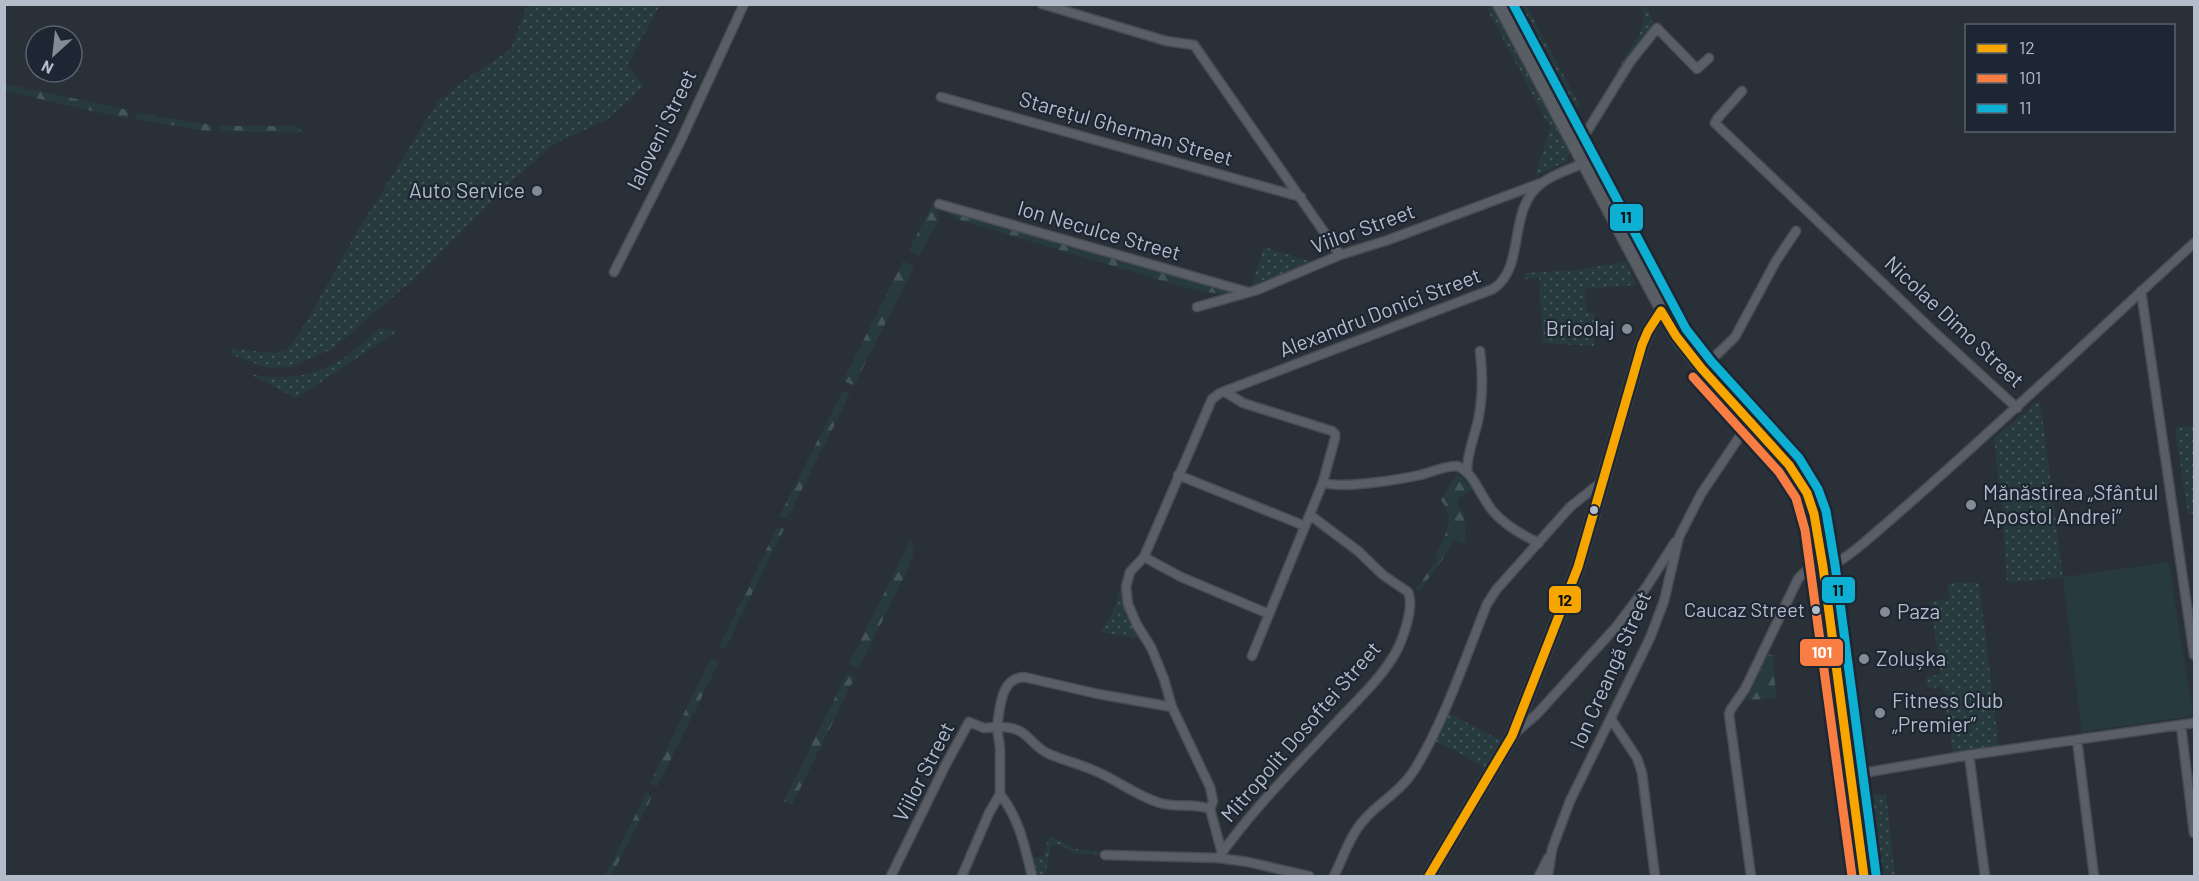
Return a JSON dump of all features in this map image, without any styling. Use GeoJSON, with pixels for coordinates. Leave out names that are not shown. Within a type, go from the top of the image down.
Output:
{"type":"FeatureCollection","features":[{"type":"Feature","properties":{"kind":"street","name":"Ialoveni Street"},"geometry":{"type":"LineString","coordinates":[[614,272],[680,142],[744,4]]}},
{"type":"Feature","properties":{"kind":"street"},"geometry":{"type":"LineString","coordinates":[[1042,4],[1166,40],[1194,45],[1340,255]]}},
{"type":"Feature","properties":{"kind":"street"},"geometry":{"type":"LineString","coordinates":[[1499,4],[1676,336],[1702,369],[1790,465],[1808,493],[1823,567],[1864,876]]}},
{"type":"Feature","properties":{"kind":"street"},"geometry":{"type":"LineString","coordinates":[[1576,149],[1630,62],[1657,28],[1697,69],[1709,58]]}},
{"type":"Feature","properties":{"kind":"street","name":"Nicolae Dimo Street"},"geometry":{"type":"LineString","coordinates":[[1742,91],[1716,123],[1932,330],[2017,408],[1879,530],[1832,565],[1812,567],[1798,579],[1745,689],[1729,714],[1751,876]]}},
{"type":"Feature","properties":{"kind":"street","name":"Starețul Gherman Street"},"geometry":{"type":"LineString","coordinates":[[941,97],[1301,197]]}},
{"type":"Feature","properties":{"kind":"street","name":"Alexandru Donici Street"},"geometry":{"type":"LineString","coordinates":[[1172,706],[1151,647],[1131,612],[1126,595],[1130,572],[1144,557],[1212,399],[1501,284],[1509,269],[1521,213],[1527,200],[1541,183],[1584,163]]}},
{"type":"Feature","properties":{"kind":"street","name":"Viilor Street"},"geometry":{"type":"LineString","coordinates":[[1197,307],[1249,292],[1340,255],[1388,240],[1541,183]]}},
{"type":"Feature","properties":{"kind":"street","name":"Ion Neculce Street"},"geometry":{"type":"LineString","coordinates":[[939,204],[1249,292]]}},
{"type":"Feature","properties":{"kind":"street"},"geometry":{"type":"LineString","coordinates":[[1702,369],[1735,337],[1776,261],[1797,231]]}},
{"type":"Feature","properties":{"kind":"street"},"geometry":{"type":"LineString","coordinates":[[2017,408],[2194,243]]}},
{"type":"Feature","properties":{"kind":"street"},"geometry":{"type":"LineString","coordinates":[[2142,291],[2194,656]]}},
{"type":"Feature","properties":{"kind":"street"},"geometry":{"type":"LineString","coordinates":[[1429,876],[1512,736],[1578,567],[1605,480],[1642,345],[1661,311]]}},
{"type":"Feature","properties":{"kind":"street"},"geometry":{"type":"LineString","coordinates":[[1467,471],[1468,455],[1482,394],[1484,375],[1480,351]]}},
{"type":"Feature","properties":{"kind":"street"},"geometry":{"type":"LineString","coordinates":[[1225,392],[1243,403],[1332,430],[1335,434],[1323,482],[1252,656]]}},
{"type":"Feature","properties":{"kind":"street","name":"Ion Creangă Street"},"geometry":{"type":"LineString","coordinates":[[1548,876],[1552,849],[1570,801],[1611,719],[1664,601],[1679,537],[1701,494],[1750,421]]}},
{"type":"Feature","properties":{"kind":"street"},"geometry":{"type":"LineString","coordinates":[[1323,482],[1332,486],[1351,485],[1419,476],[1457,466],[1467,471],[1492,511],[1509,526],[1539,543]]}},
{"type":"Feature","properties":{"kind":"street"},"geometry":{"type":"LineString","coordinates":[[1178,475],[1305,526]]}},
{"type":"Feature","properties":{"kind":"street"},"geometry":{"type":"LineString","coordinates":[[1334,876],[1363,820],[1396,792],[1414,771],[1442,714],[1486,604],[1578,500],[1605,480]]}},
{"type":"Feature","properties":{"kind":"street","name":"Mitropolit Dosoftei Street"},"geometry":{"type":"LineString","coordinates":[[1220,855],[1258,805],[1374,682],[1398,648],[1406,626],[1411,598],[1404,588],[1383,575],[1358,551],[1310,515]]}},
{"type":"Feature","properties":{"kind":"street"},"geometry":{"type":"LineString","coordinates":[[1512,736],[1537,714],[1616,627],[1647,586],[1679,537]]}},
{"type":"Feature","properties":{"kind":"street"},"geometry":{"type":"LineString","coordinates":[[1144,557],[1181,577],[1269,614]]}},
{"type":"Feature","properties":{"kind":"street"},"geometry":{"type":"LineString","coordinates":[[962,876],[989,813],[1000,794],[998,727],[1001,704],[1011,680],[1024,677],[1098,694],[1172,706]]}},
{"type":"Feature","properties":{"kind":"street","name":"Mitropolit Dosoftei Street"},"geometry":{"type":"LineString","coordinates":[[1172,706],[1210,787],[1213,801],[1210,809],[1220,855]]}},
{"type":"Feature","properties":{"kind":"street"},"geometry":{"type":"LineString","coordinates":[[1611,719],[1637,758],[1642,773],[1655,876]]}},
{"type":"Feature","properties":{"kind":"street","name":"Viilor Street"},"geometry":{"type":"LineString","coordinates":[[891,876],[969,723],[984,728],[998,727]]}},
{"type":"Feature","properties":{"kind":"street"},"geometry":{"type":"LineString","coordinates":[[1851,775],[1969,755],[2194,723]]}},
{"type":"Feature","properties":{"kind":"street"},"geometry":{"type":"LineString","coordinates":[[2181,726],[2194,833]]}},
{"type":"Feature","properties":{"kind":"street","name":"Mitropolit Dosoftei Street"},"geometry":{"type":"LineString","coordinates":[[998,727],[1008,727],[1024,733],[1050,754],[1094,770],[1147,798],[1171,805],[1202,806],[1210,809]]}},
{"type":"Feature","properties":{"kind":"street"},"geometry":{"type":"LineString","coordinates":[[2077,740],[2094,876]]}},
{"type":"Feature","properties":{"kind":"street"},"geometry":{"type":"LineString","coordinates":[[1969,755],[1985,876]]}},
{"type":"Feature","properties":{"kind":"street"},"geometry":{"type":"LineString","coordinates":[[1000,794],[1021,831],[1032,876]]}},
{"type":"Feature","properties":{"kind":"street"},"geometry":{"type":"LineString","coordinates":[[1539,876],[1552,849]]}},
{"type":"Feature","properties":{"kind":"street"},"geometry":{"type":"LineString","coordinates":[[1105,855],[1220,855],[1309,876]]}},
{"type":"Feature","properties":{"kind":"green space"},"geometry":{"type":"Polygon","coordinates":[[[527,5],[660,5],[627,66],[644,86],[606,120],[554,144],[511,182],[416,277],[332,349],[291,367],[268,368],[232,355],[232,349],[275,353],[288,349],[303,328],[354,237],[437,103],[469,77],[511,49],[527,5]]]}},
{"type":"Feature","properties":{"kind":"green space"},"geometry":{"type":"Polygon","coordinates":[[[1485,5],[1491,5],[1569,151],[1567,161],[1535,176],[1550,128],[1485,5]]]}},
{"type":"Feature","properties":{"kind":"green space"},"geometry":{"type":"Polygon","coordinates":[[[1514,5],[1526,5],[1580,106],[1567,113],[1550,80],[1552,76],[1514,5]]]}},
{"type":"Feature","properties":{"kind":"green space"},"geometry":{"type":"Polygon","coordinates":[[[1642,5],[1647,5],[1654,26],[1611,82],[1639,36],[1643,23],[1642,5]]]}},
{"type":"Feature","properties":{"kind":"green space"},"geometry":{"type":"Polygon","coordinates":[[[5,84],[129,110],[128,119],[5,91],[5,84]]]}},
{"type":"Feature","properties":{"kind":"green space"},"geometry":{"type":"Polygon","coordinates":[[[137,113],[213,125],[212,132],[136,119],[137,113]]]}},
{"type":"Feature","properties":{"kind":"green space"},"geometry":{"type":"Polygon","coordinates":[[[219,126],[297,126],[304,133],[220,131],[219,126]]]}},
{"type":"Feature","properties":{"kind":"green space"},"geometry":{"type":"Polygon","coordinates":[[[934,201],[939,219],[919,256],[909,250],[934,201]]]}},
{"type":"Feature","properties":{"kind":"green space"},"geometry":{"type":"Polygon","coordinates":[[[943,208],[1236,292],[1226,295],[1190,289],[956,219],[943,208]]]}},
{"type":"Feature","properties":{"kind":"green space"},"geometry":{"type":"Polygon","coordinates":[[[1264,247],[1312,262],[1251,287],[1264,247]]]}},
{"type":"Feature","properties":{"kind":"green space"},"geometry":{"type":"Polygon","coordinates":[[[903,261],[914,267],[854,385],[843,381],[903,261]]]}},
{"type":"Feature","properties":{"kind":"green space"},"geometry":{"type":"Polygon","coordinates":[[[1626,261],[1636,285],[1585,289],[1586,312],[1594,313],[1594,346],[1543,343],[1539,277],[1525,279],[1525,273],[1579,270],[1626,261]]]}},
{"type":"Feature","properties":{"kind":"green space"},"geometry":{"type":"Polygon","coordinates":[[[380,328],[398,331],[296,398],[247,373],[282,377],[317,371],[345,358],[380,328]]]}},
{"type":"Feature","properties":{"kind":"green space"},"geometry":{"type":"Polygon","coordinates":[[[843,390],[850,394],[789,515],[786,518],[779,517],[843,390]]]}},
{"type":"Feature","properties":{"kind":"green space"},"geometry":{"type":"Polygon","coordinates":[[[2040,400],[2063,577],[2007,583],[2001,488],[1994,438],[2040,400]]]}},
{"type":"Feature","properties":{"kind":"green space"},"geometry":{"type":"Polygon","coordinates":[[[2194,425],[2194,513],[2188,514],[2175,428],[2194,425]]]}},
{"type":"Feature","properties":{"kind":"green space"},"geometry":{"type":"Polygon","coordinates":[[[1457,473],[1473,489],[1458,498],[1457,504],[1464,512],[1466,544],[1454,540],[1420,590],[1416,589],[1438,559],[1434,558],[1445,536],[1448,522],[1448,514],[1441,500],[1457,473]]]}},
{"type":"Feature","properties":{"kind":"green space"},"geometry":{"type":"Polygon","coordinates":[[[778,526],[784,529],[725,648],[718,649],[778,526]]]}},
{"type":"Feature","properties":{"kind":"green space"},"geometry":{"type":"Polygon","coordinates":[[[911,539],[914,552],[909,567],[859,668],[849,664],[911,539]]]}},
{"type":"Feature","properties":{"kind":"green space"},"geometry":{"type":"Polygon","coordinates":[[[2169,562],[2193,716],[2082,732],[2063,577],[2169,562]]]}},
{"type":"Feature","properties":{"kind":"green space"},"geometry":{"type":"Polygon","coordinates":[[[1816,570],[1814,598],[1816,620],[1825,633],[1832,681],[1825,692],[1822,703],[1808,587],[1809,573],[1816,570]]]}},
{"type":"Feature","properties":{"kind":"green space"},"geometry":{"type":"Polygon","coordinates":[[[1948,583],[1979,583],[1999,747],[1953,753],[1943,687],[1928,688],[1926,677],[1941,674],[1930,602],[1949,599],[1948,583]]]}},
{"type":"Feature","properties":{"kind":"green space"},"geometry":{"type":"Polygon","coordinates":[[[1124,589],[1144,643],[1140,639],[1101,632],[1114,609],[1120,590],[1124,589]]]}},
{"type":"Feature","properties":{"kind":"green space"},"geometry":{"type":"Polygon","coordinates":[[[1767,654],[1773,655],[1776,698],[1747,700],[1767,654]]]}},
{"type":"Feature","properties":{"kind":"green space"},"geometry":{"type":"Polygon","coordinates":[[[711,658],[719,662],[657,787],[650,783],[711,658]]]}},
{"type":"Feature","properties":{"kind":"green space"},"geometry":{"type":"Polygon","coordinates":[[[847,673],[855,677],[792,805],[784,801],[847,673]]]}},
{"type":"Feature","properties":{"kind":"green space"},"geometry":{"type":"Polygon","coordinates":[[[1833,689],[1856,876],[1850,869],[1828,700],[1833,689]]]}},
{"type":"Feature","properties":{"kind":"green space"},"geometry":{"type":"Polygon","coordinates":[[[1446,712],[1502,741],[1486,769],[1455,750],[1434,741],[1446,712]]]}},
{"type":"Feature","properties":{"kind":"green space"},"geometry":{"type":"Polygon","coordinates":[[[647,792],[651,798],[649,803],[611,876],[605,876],[647,792]]]}},
{"type":"Feature","properties":{"kind":"green space"},"geometry":{"type":"Polygon","coordinates":[[[1886,794],[1895,876],[1874,876],[1865,807],[1873,796],[1886,794]]]}},
{"type":"Feature","properties":{"kind":"green space"},"geometry":{"type":"Polygon","coordinates":[[[1049,836],[1076,849],[1102,852],[1101,855],[1075,853],[1057,844],[1051,846],[1045,876],[1035,876],[1031,858],[1044,856],[1049,836]]]}},
{"type":"Feature","properties":{"kind":"transit line","name":"11"},"geometry":{"type":"LineString","coordinates":[[1513,4],[1686,329],[1711,361],[1799,458],[1818,489],[1826,511],[1835,565],[1876,874]]}},
{"type":"Feature","properties":{"kind":"transit line","name":"12"},"geometry":{"type":"LineString","coordinates":[[1429,876],[1512,736],[1578,567],[1642,345],[1661,311],[1676,336],[1702,369],[1789,465],[1807,493],[1814,514],[1823,567],[1864,876]]}},
{"type":"Feature","properties":{"kind":"transit line","name":"101"},"geometry":{"type":"LineString","coordinates":[[1693,377],[1779,472],[1796,498],[1805,530],[1852,876]]}},
{"type":"Feature","properties":{"kind":"place","name":"Auto Service"},"geometry":{"type":"Point","coordinates":[537,191]}},
{"type":"Feature","properties":{"kind":"place","name":"Bricolaj"},"geometry":{"type":"Point","coordinates":[1627,329]}},
{"type":"Feature","properties":{"kind":"place","name":"Mănăstirea „Sfântul Apostol Andrei”"},"geometry":{"type":"Point","coordinates":[1971,505]}},
{"type":"Feature","properties":{"kind":"place","name":"Caucaz Street"},"geometry":{"type":"Point","coordinates":[1816,610]}},
{"type":"Feature","properties":{"kind":"place","name":"Paza"},"geometry":{"type":"Point","coordinates":[1885,612]}},
{"type":"Feature","properties":{"kind":"place","name":"Zolușka"},"geometry":{"type":"Point","coordinates":[1864,659]}},
{"type":"Feature","properties":{"kind":"place","name":"Fitness Club „Premier”"},"geometry":{"type":"Point","coordinates":[1880,713]}}]}
